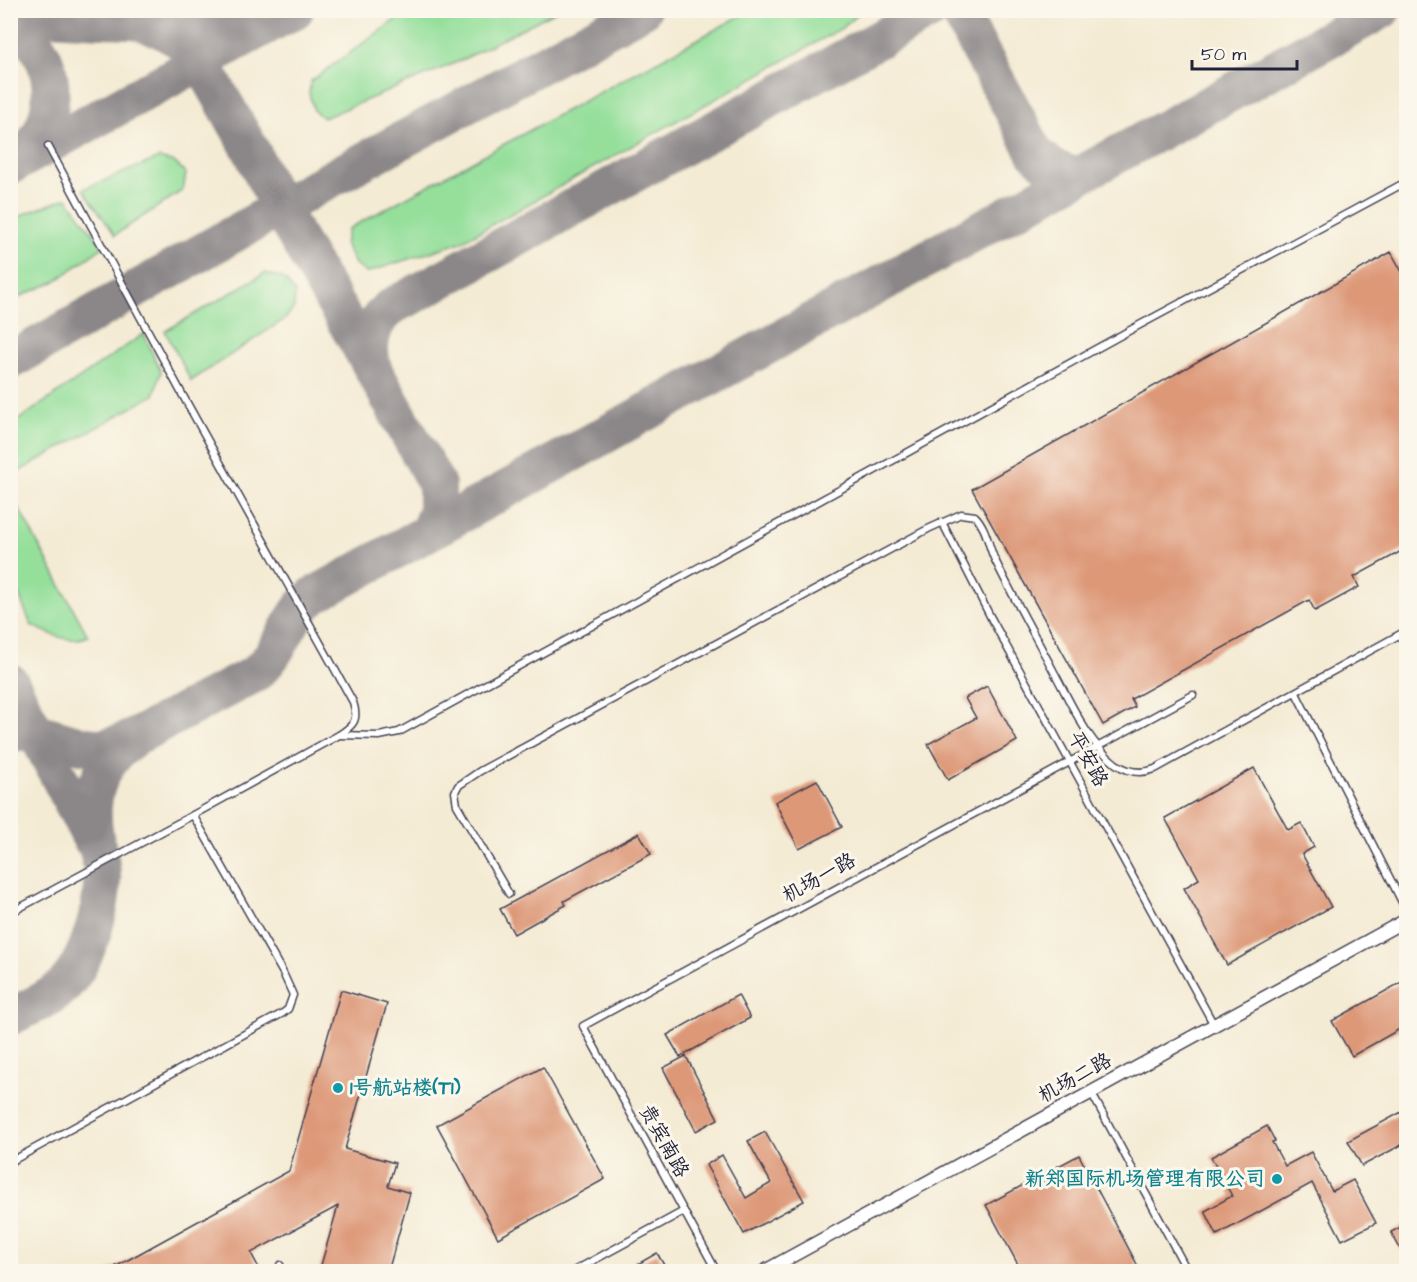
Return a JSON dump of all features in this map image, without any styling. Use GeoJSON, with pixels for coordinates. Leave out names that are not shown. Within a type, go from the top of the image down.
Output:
{"type":"FeatureCollection","features":[{"type":"Feature","properties":{"kind":"street","name":"机场二路"},"geometry":{"type":"LineString","coordinates":[[763,1272],[1407,920]]}},
{"type":"Feature","properties":{"kind":"lane"},"geometry":{"type":"LineString","coordinates":[[10,913],[339,735],[356,719],[353,702],[48,146]]}},
{"type":"Feature","properties":{"kind":"lane"},"geometry":{"type":"LineString","coordinates":[[339,735],[380,736],[399,732],[1134,328],[1407,182]]}},
{"type":"Feature","properties":{"kind":"lane"},"geometry":{"type":"LineString","coordinates":[[509,894],[458,805],[456,792],[458,786],[480,771],[927,529],[966,513],[978,519],[1013,597],[1080,719],[1098,746],[1118,765],[1132,771],[1146,772],[1178,757],[1407,631]]}},
{"type":"Feature","properties":{"kind":"lane","name":"平安路"},"geometry":{"type":"LineString","coordinates":[[942,522],[991,618],[1071,760],[1214,1025]]}},
{"type":"Feature","properties":{"kind":"lane"},"geometry":{"type":"LineString","coordinates":[[1296,693],[1407,909]]}},
{"type":"Feature","properties":{"kind":"lane","name":"机场一路"},"geometry":{"type":"LineString","coordinates":[[583,1026],[1193,695]]}},
{"type":"Feature","properties":{"kind":"lane"},"geometry":{"type":"LineString","coordinates":[[10,1162],[288,1009],[293,995],[291,987],[193,815]]}},
{"type":"Feature","properties":{"kind":"lane","name":"贵宾南路"},"geometry":{"type":"LineString","coordinates":[[583,1026],[717,1272]]}},
{"type":"Feature","properties":{"kind":"lane"},"geometry":{"type":"LineString","coordinates":[[1091,1092],[1188,1272]]}},
{"type":"Feature","properties":{"kind":"lane"},"geometry":{"type":"LineString","coordinates":[[572,1272],[684,1211]]}},
{"type":"Feature","properties":{"kind":"green space"},"geometry":{"type":"Polygon","coordinates":[[[409,10],[556,11],[462,60],[324,118],[314,111],[309,93],[311,81],[409,10]]]}},
{"type":"Feature","properties":{"kind":"green space"},"geometry":{"type":"Polygon","coordinates":[[[751,10],[862,11],[842,28],[461,242],[366,273],[355,264],[345,244],[348,229],[751,10]]]}},
{"type":"Feature","properties":{"kind":"green space"},"geometry":{"type":"Polygon","coordinates":[[[159,158],[174,162],[186,173],[183,190],[115,235],[83,189],[159,158]]]}},
{"type":"Feature","properties":{"kind":"green space"},"geometry":{"type":"Polygon","coordinates":[[[67,198],[103,247],[54,282],[11,300],[11,223],[24,214],[67,198]]]}},
{"type":"Feature","properties":{"kind":"green space"},"geometry":{"type":"Polygon","coordinates":[[[265,273],[283,278],[295,292],[294,308],[285,319],[191,381],[165,331],[265,273]]]}},
{"type":"Feature","properties":{"kind":"green space"},"geometry":{"type":"Polygon","coordinates":[[[144,334],[161,372],[154,395],[11,476],[11,425],[144,334]]]}},
{"type":"Feature","properties":{"kind":"green space"},"geometry":{"type":"Polygon","coordinates":[[[11,494],[88,636],[66,639],[31,625],[11,575],[11,494]]]}},
{"type":"Feature","properties":{"kind":"building"},"geometry":{"type":"Polygon","coordinates":[[[1391,252],[1407,281],[1407,548],[1354,577],[1359,587],[1315,611],[1309,600],[1131,699],[1135,707],[1103,725],[972,489],[1391,252]]]}},
{"type":"Feature","properties":{"kind":"building"},"geometry":{"type":"Polygon","coordinates":[[[987,686],[1017,741],[948,780],[928,744],[976,718],[965,698],[987,686]]]}},
{"type":"Feature","properties":{"kind":"building"},"geometry":{"type":"Polygon","coordinates":[[[1254,768],[1288,830],[1301,823],[1314,847],[1302,854],[1331,907],[1227,965],[1184,888],[1199,879],[1165,818],[1254,768]]]}},
{"type":"Feature","properties":{"kind":"building"},"geometry":{"type":"Polygon","coordinates":[[[817,780],[842,827],[799,849],[775,802],[817,780]]]}},
{"type":"Feature","properties":{"kind":"building"},"geometry":{"type":"Polygon","coordinates":[[[639,833],[651,854],[564,901],[566,905],[514,934],[500,909],[639,833]]]}},
{"type":"Feature","properties":{"kind":"building"},"geometry":{"type":"Polygon","coordinates":[[[1407,979],[1407,1025],[1352,1056],[1332,1021],[1407,979]]]}},
{"type":"Feature","properties":{"kind":"building","name":"1号航站楼(T1)"},"geometry":{"type":"Polygon","coordinates":[[[341,990],[387,1004],[345,1149],[395,1163],[388,1186],[410,1193],[388,1272],[319,1272],[338,1206],[251,1253],[261,1272],[106,1272],[289,1171],[341,990]]]}},
{"type":"Feature","properties":{"kind":"building"},"geometry":{"type":"Polygon","coordinates":[[[738,995],[750,1018],[680,1057],[667,1035],[738,995]]]}},
{"type":"Feature","properties":{"kind":"building"},"geometry":{"type":"Polygon","coordinates":[[[686,1056],[718,1119],[696,1131],[663,1068],[686,1056]]]}},
{"type":"Feature","properties":{"kind":"building"},"geometry":{"type":"Polygon","coordinates":[[[543,1067],[605,1179],[498,1238],[437,1125],[543,1067]]]}},
{"type":"Feature","properties":{"kind":"building"},"geometry":{"type":"Polygon","coordinates":[[[1407,1109],[1407,1142],[1362,1166],[1348,1141],[1407,1109]]]}},
{"type":"Feature","properties":{"kind":"building","name":"新郑国际机场管理有限公司"},"geometry":{"type":"Polygon","coordinates":[[[1267,1126],[1275,1141],[1272,1142],[1285,1166],[1311,1152],[1332,1191],[1353,1180],[1376,1223],[1342,1240],[1312,1183],[1217,1235],[1205,1211],[1232,1196],[1211,1157],[1267,1126]]]}},
{"type":"Feature","properties":{"kind":"building"},"geometry":{"type":"Polygon","coordinates":[[[765,1132],[804,1201],[744,1234],[706,1165],[722,1155],[746,1198],[771,1183],[748,1141],[765,1132]]]}},
{"type":"Feature","properties":{"kind":"building"},"geometry":{"type":"Polygon","coordinates":[[[1079,1155],[1141,1272],[1022,1272],[986,1205],[1079,1155]]]}},
{"type":"Feature","properties":{"kind":"building"},"geometry":{"type":"Polygon","coordinates":[[[1407,1224],[1407,1261],[1391,1232],[1407,1224]]]}},
{"type":"Feature","properties":{"kind":"building"},"geometry":{"type":"Polygon","coordinates":[[[657,1253],[668,1272],[624,1272],[657,1253]]]}},
{"type":"Feature","properties":{"kind":"taxiway"},"geometry":{"type":"LineString","coordinates":[[10,166],[295,10]]}},
{"type":"Feature","properties":{"kind":"taxiway"},"geometry":{"type":"LineString","coordinates":[[10,361],[336,176],[642,10]]}},
{"type":"Feature","properties":{"kind":"taxiway"},"geometry":{"type":"LineString","coordinates":[[429,531],[437,510],[437,485],[372,365],[371,340],[380,317],[395,304],[932,10]]}},
{"type":"Feature","properties":{"kind":"taxiway"},"geometry":{"type":"LineString","coordinates":[[958,10],[1037,155],[1053,168],[1076,177]]}},
{"type":"Feature","properties":{"kind":"taxiway"},"geometry":{"type":"LineString","coordinates":[[10,733],[48,735],[91,747],[111,746],[135,737],[253,675],[271,657],[297,614],[313,596],[1382,10]]}},
{"type":"Feature","properties":{"kind":"taxiway"},"geometry":{"type":"LineString","coordinates":[[10,14],[176,21],[209,20],[275,12]]}},
{"type":"Feature","properties":{"kind":"taxiway"},"geometry":{"type":"LineString","coordinates":[[135,20],[162,30],[181,41],[201,62],[251,150],[280,209],[373,369]]}},
{"type":"Feature","properties":{"kind":"taxiway"},"geometry":{"type":"LineString","coordinates":[[10,23],[27,35],[39,50],[47,68],[50,87],[49,106],[44,125],[35,142],[22,157]]}},
{"type":"Feature","properties":{"kind":"taxiway"},"geometry":{"type":"LineString","coordinates":[[10,682],[91,839]]}},
{"type":"Feature","properties":{"kind":"taxiway"},"geometry":{"type":"LineString","coordinates":[[10,1017],[44,1000],[62,987],[71,977],[86,949],[97,917],[102,886],[93,821],[95,793],[105,768],[113,757],[135,737]]}},
{"type":"Feature","properties":{"kind":"place","name":"1号航站楼(T1)"},"geometry":{"type":"Point","coordinates":[338,1088]}},
{"type":"Feature","properties":{"kind":"place","name":"新郑国际机场管理有限公司"},"geometry":{"type":"Point","coordinates":[1277,1179]}}]}
